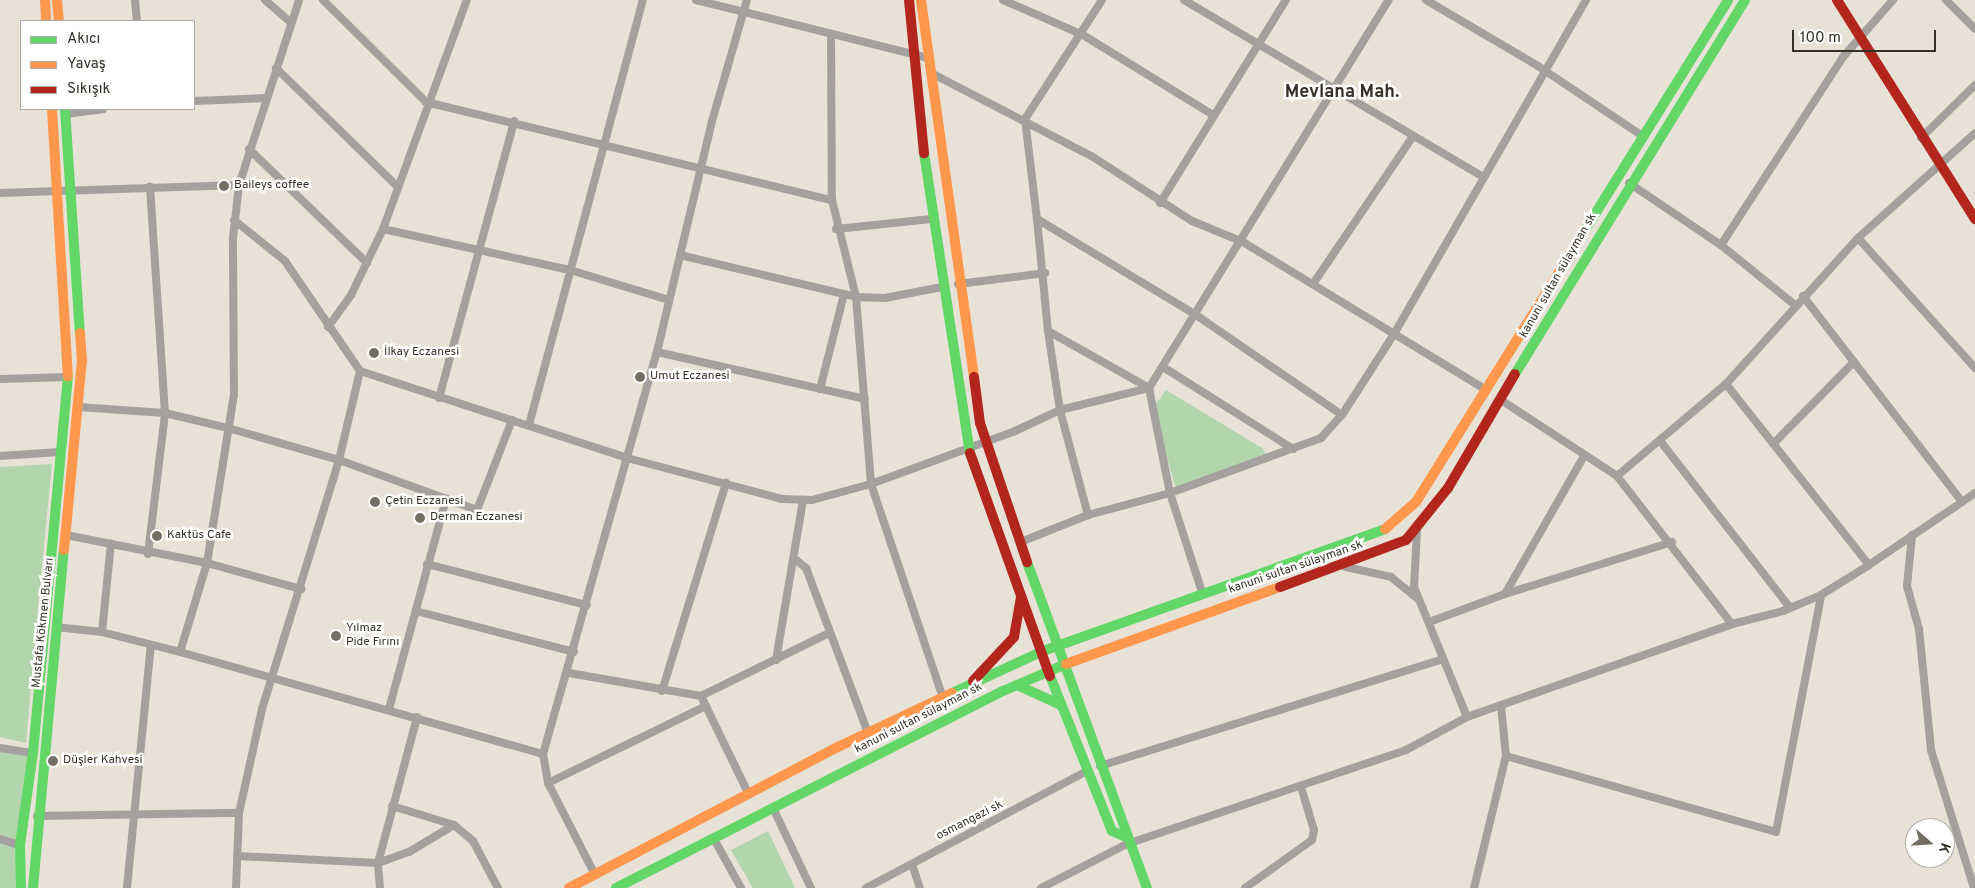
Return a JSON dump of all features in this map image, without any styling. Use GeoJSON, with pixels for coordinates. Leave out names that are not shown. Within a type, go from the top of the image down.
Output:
{"type":"FeatureCollection","features":[{"type":"Feature","properties":{"kind":"main road"},"geometry":{"type":"LineString","coordinates":[[45,0],[46,20]]}},
{"type":"Feature","properties":{"kind":"main road"},"geometry":{"type":"LineString","coordinates":[[57,0],[59,20]]}},
{"type":"Feature","properties":{"kind":"main road"},"geometry":{"type":"LineString","coordinates":[[909,0],[931,219],[966,446],[1019,580],[1049,673],[1085,772],[1112,831],[1125,840]]}},
{"type":"Feature","properties":{"kind":"main road"},"geometry":{"type":"LineString","coordinates":[[921,0],[958,284],[986,439],[1023,541],[1062,667],[1100,766],[1126,822],[1125,840],[1147,888]]}},
{"type":"Feature","properties":{"kind":"main road"},"geometry":{"type":"LineString","coordinates":[[569,888],[868,733],[1043,651],[1202,592],[1389,528],[1416,502],[1483,388],[1640,135],[1728,0]]}},
{"type":"Feature","properties":{"kind":"main road","name":"kanuni sultan sülayman sk"},"geometry":{"type":"LineString","coordinates":[[616,888],[629,885],[913,733],[1017,685],[1049,673],[1114,643],[1343,566],[1406,540],[1417,530],[1501,400],[1629,183],[1745,0]]}},
{"type":"Feature","properties":{"kind":"main road"},"geometry":{"type":"LineString","coordinates":[[1838,0],[1921,138],[1975,219]]}},
{"type":"Feature","properties":{"kind":"main road","name":"Mustafa Kökmen Bulvarı"},"geometry":{"type":"LineString","coordinates":[[21,888],[20,845],[33,753],[69,365],[52,110]]}},
{"type":"Feature","properties":{"kind":"main road","name":"Mustafa Kökmen Bulvarı"},"geometry":{"type":"LineString","coordinates":[[33,888],[37,816],[82,361],[65,111]]}},
{"type":"Feature","properties":{"kind":"main road"},"geometry":{"type":"LineString","coordinates":[[965,688],[1000,656],[1014,637],[1022,610],[1019,580]]}},
{"type":"Feature","properties":{"kind":"main road"},"geometry":{"type":"LineString","coordinates":[[1017,685],[1061,705]]}},
{"type":"Feature","properties":{"kind":"street"},"geometry":{"type":"LineString","coordinates":[[135,0],[137,20]]}},
{"type":"Feature","properties":{"kind":"street"},"geometry":{"type":"LineString","coordinates":[[265,0],[290,22]]}},
{"type":"Feature","properties":{"kind":"street"},"geometry":{"type":"LineString","coordinates":[[180,652],[206,563],[237,368],[234,220],[239,185],[290,22],[299,0]]}},
{"type":"Feature","properties":{"kind":"street"},"geometry":{"type":"LineString","coordinates":[[323,0],[426,102],[606,143],[832,200]]}},
{"type":"Feature","properties":{"kind":"street"},"geometry":{"type":"LineString","coordinates":[[328,327],[368,263],[382,229],[426,102],[467,0]]}},
{"type":"Feature","properties":{"kind":"street"},"geometry":{"type":"LineString","coordinates":[[529,426],[643,0]]}},
{"type":"Feature","properties":{"kind":"street"},"geometry":{"type":"LineString","coordinates":[[696,0],[928,58]]}},
{"type":"Feature","properties":{"kind":"street"},"geometry":{"type":"LineString","coordinates":[[595,875],[548,783],[543,754],[569,673],[657,352],[701,168],[747,0]]}},
{"type":"Feature","properties":{"kind":"street"},"geometry":{"type":"LineString","coordinates":[[1003,0],[1084,35],[1213,115]]}},
{"type":"Feature","properties":{"kind":"street"},"geometry":{"type":"LineString","coordinates":[[1088,515],[1060,410],[1048,331],[1045,273],[1025,119],[1084,35],[1102,0]]}},
{"type":"Feature","properties":{"kind":"street"},"geometry":{"type":"LineString","coordinates":[[1184,0],[1336,90],[1412,138],[1483,177]]}},
{"type":"Feature","properties":{"kind":"street"},"geometry":{"type":"LineString","coordinates":[[1160,202],[1257,43],[1286,0]]}},
{"type":"Feature","properties":{"kind":"street"},"geometry":{"type":"LineString","coordinates":[[234,220],[285,261],[328,327],[360,371],[628,458],[803,501],[871,484],[966,446],[1015,431],[1060,410],[1149,388],[1243,242],[1389,0]]}},
{"type":"Feature","properties":{"kind":"street"},"geometry":{"type":"LineString","coordinates":[[1426,0],[1544,71],[1640,135]]}},
{"type":"Feature","properties":{"kind":"street"},"geometry":{"type":"LineString","coordinates":[[1023,541],[1088,515],[1170,493],[1321,438],[1342,415],[1394,334],[1586,0]]}},
{"type":"Feature","properties":{"kind":"street"},"geometry":{"type":"LineString","coordinates":[[1721,245],[1842,57],[1893,0]]}},
{"type":"Feature","properties":{"kind":"street"},"geometry":{"type":"LineString","coordinates":[[1946,0],[1975,29]]}},
{"type":"Feature","properties":{"kind":"street"},"geometry":{"type":"LineString","coordinates":[[831,35],[832,200],[836,229],[856,297],[871,484],[943,698]]}},
{"type":"Feature","properties":{"kind":"street"},"geometry":{"type":"LineString","coordinates":[[276,68],[397,186]]}},
{"type":"Feature","properties":{"kind":"street"},"geometry":{"type":"LineString","coordinates":[[931,74],[1025,119],[1160,202],[1243,242],[1483,388]]}},
{"type":"Feature","properties":{"kind":"street"},"geometry":{"type":"LineString","coordinates":[[1921,138],[1975,85]]}},
{"type":"Feature","properties":{"kind":"street"},"geometry":{"type":"LineString","coordinates":[[195,101],[267,98]]}},
{"type":"Feature","properties":{"kind":"street"},"geometry":{"type":"LineString","coordinates":[[65,111],[84,110]]}},
{"type":"Feature","properties":{"kind":"street"},"geometry":{"type":"LineString","coordinates":[[439,398],[481,249],[514,121]]}},
{"type":"Feature","properties":{"kind":"street"},"geometry":{"type":"LineString","coordinates":[[1617,476],[1661,442],[1726,384],[1803,296],[1858,238],[1937,163],[1975,133]]}},
{"type":"Feature","properties":{"kind":"street"},"geometry":{"type":"LineString","coordinates":[[1313,284],[1412,138]]}},
{"type":"Feature","properties":{"kind":"street"},"geometry":{"type":"LineString","coordinates":[[249,149],[368,263]]}},
{"type":"Feature","properties":{"kind":"street"},"geometry":{"type":"LineString","coordinates":[[1629,183],[1721,245],[1796,306]]}},
{"type":"Feature","properties":{"kind":"street"},"geometry":{"type":"LineString","coordinates":[[0,193],[57,192],[150,186],[239,185]]}},
{"type":"Feature","properties":{"kind":"street"},"geometry":{"type":"LineString","coordinates":[[148,554],[165,413],[150,186]]}},
{"type":"Feature","properties":{"kind":"street"},"geometry":{"type":"LineString","coordinates":[[836,229],[931,219]]}},
{"type":"Feature","properties":{"kind":"street"},"geometry":{"type":"LineString","coordinates":[[1037,219],[1196,315],[1342,415]]}},
{"type":"Feature","properties":{"kind":"street"},"geometry":{"type":"LineString","coordinates":[[382,229],[481,249],[570,270],[669,300]]}},
{"type":"Feature","properties":{"kind":"street"},"geometry":{"type":"LineString","coordinates":[[1858,238],[1975,368]]}},
{"type":"Feature","properties":{"kind":"street"},"geometry":{"type":"LineString","coordinates":[[680,255],[856,297],[885,298],[942,287]]}},
{"type":"Feature","properties":{"kind":"street"},"geometry":{"type":"LineString","coordinates":[[958,284],[1045,273]]}},
{"type":"Feature","properties":{"kind":"street"},"geometry":{"type":"LineString","coordinates":[[820,389],[844,294]]}},
{"type":"Feature","properties":{"kind":"street"},"geometry":{"type":"LineString","coordinates":[[1803,296],[1962,502]]}},
{"type":"Feature","properties":{"kind":"street"},"geometry":{"type":"LineString","coordinates":[[1048,331],[1149,388],[1170,493],[1202,592]]}},
{"type":"Feature","properties":{"kind":"street"},"geometry":{"type":"LineString","coordinates":[[657,352],[864,399]]}},
{"type":"Feature","properties":{"kind":"street"},"geometry":{"type":"LineString","coordinates":[[1773,444],[1854,362]]}},
{"type":"Feature","properties":{"kind":"street"},"geometry":{"type":"LineString","coordinates":[[1163,368],[1293,448]]}},
{"type":"Feature","properties":{"kind":"street"},"geometry":{"type":"LineString","coordinates":[[236,888],[238,813],[272,676],[301,589],[339,460],[360,371]]}},
{"type":"Feature","properties":{"kind":"street"},"geometry":{"type":"LineString","coordinates":[[0,379],[68,377]]}},
{"type":"Feature","properties":{"kind":"street"},"geometry":{"type":"LineString","coordinates":[[1726,384],[1869,565]]}},
{"type":"Feature","properties":{"kind":"street"},"geometry":{"type":"LineString","coordinates":[[1501,400],[1617,476],[1672,542],[1732,624]]}},
{"type":"Feature","properties":{"kind":"street"},"geometry":{"type":"LineString","coordinates":[[78,408],[165,413],[228,428],[339,460],[477,510],[512,420]]}},
{"type":"Feature","properties":{"kind":"street"},"geometry":{"type":"LineString","coordinates":[[1661,442],[1790,608]]}},
{"type":"Feature","properties":{"kind":"street"},"geometry":{"type":"LineString","coordinates":[[0,456],[60,452]]}},
{"type":"Feature","properties":{"kind":"street"},"geometry":{"type":"LineString","coordinates":[[1505,594],[1584,456]]}},
{"type":"Feature","properties":{"kind":"street"},"geometry":{"type":"LineString","coordinates":[[662,691],[726,483]]}},
{"type":"Feature","properties":{"kind":"street"},"geometry":{"type":"LineString","coordinates":[[1041,888],[1125,840],[1301,787],[1406,750],[1467,717],[1732,624],[1790,608],[1821,595],[1975,493]]}},
{"type":"Feature","properties":{"kind":"street"},"geometry":{"type":"LineString","coordinates":[[389,709],[446,499]]}},
{"type":"Feature","properties":{"kind":"street"},"geometry":{"type":"LineString","coordinates":[[776,660],[803,501]]}},
{"type":"Feature","properties":{"kind":"street"},"geometry":{"type":"LineString","coordinates":[[1417,530],[1412,572],[1420,600],[1467,717]]}},
{"type":"Feature","properties":{"kind":"street"},"geometry":{"type":"LineString","coordinates":[[66,535],[111,543],[148,554],[206,563],[301,589]]}},
{"type":"Feature","properties":{"kind":"street"},"geometry":{"type":"LineString","coordinates":[[1912,535],[1907,586],[1919,629],[1931,750],[1974,888]]}},
{"type":"Feature","properties":{"kind":"street"},"geometry":{"type":"LineString","coordinates":[[1429,622],[1505,594],[1672,542]]}},
{"type":"Feature","properties":{"kind":"street"},"geometry":{"type":"LineString","coordinates":[[102,632],[111,543]]}},
{"type":"Feature","properties":{"kind":"street"},"geometry":{"type":"LineString","coordinates":[[794,558],[806,568],[868,733]]}},
{"type":"Feature","properties":{"kind":"street"},"geometry":{"type":"LineString","coordinates":[[427,564],[587,605]]}},
{"type":"Feature","properties":{"kind":"street"},"geometry":{"type":"LineString","coordinates":[[1343,566],[1391,577],[1420,600]]}},
{"type":"Feature","properties":{"kind":"street"},"geometry":{"type":"LineString","coordinates":[[1506,756],[1776,832],[1821,595]]}},
{"type":"Feature","properties":{"kind":"street"},"geometry":{"type":"LineString","coordinates":[[416,611],[574,652]]}},
{"type":"Feature","properties":{"kind":"street"},"geometry":{"type":"LineString","coordinates":[[56,627],[102,632],[180,652],[418,717],[543,754]]}},
{"type":"Feature","properties":{"kind":"street"},"geometry":{"type":"LineString","coordinates":[[569,673],[662,691],[700,696],[829,633]]}},
{"type":"Feature","properties":{"kind":"street"},"geometry":{"type":"LineString","coordinates":[[127,888],[136,813],[151,645]]}},
{"type":"Feature","properties":{"kind":"street"},"geometry":{"type":"LineString","coordinates":[[1100,766],[1443,659]]}},
{"type":"Feature","properties":{"kind":"street"},"geometry":{"type":"LineString","coordinates":[[700,696],[749,795]]}},
{"type":"Feature","properties":{"kind":"street"},"geometry":{"type":"LineString","coordinates":[[548,783],[706,706]]}},
{"type":"Feature","properties":{"kind":"street"},"geometry":{"type":"LineString","coordinates":[[1474,888],[1506,756],[1501,706]]}},
{"type":"Feature","properties":{"kind":"street"},"geometry":{"type":"LineString","coordinates":[[380,888],[378,863],[392,806],[418,717]]}},
{"type":"Feature","properties":{"kind":"street"},"geometry":{"type":"LineString","coordinates":[[0,748],[33,753]]}},
{"type":"Feature","properties":{"kind":"street","name":"osmangazi sk"},"geometry":{"type":"LineString","coordinates":[[866,888],[1085,772]]}},
{"type":"Feature","properties":{"kind":"street"},"geometry":{"type":"LineString","coordinates":[[1245,888],[1312,840],[1314,830],[1301,787]]}},
{"type":"Feature","properties":{"kind":"street"},"geometry":{"type":"LineString","coordinates":[[392,806],[454,825],[473,841],[498,888]]}},
{"type":"Feature","properties":{"kind":"street"},"geometry":{"type":"LineString","coordinates":[[773,808],[811,888]]}},
{"type":"Feature","properties":{"kind":"street"},"geometry":{"type":"LineString","coordinates":[[37,816],[136,813],[238,813]]}},
{"type":"Feature","properties":{"kind":"street"},"geometry":{"type":"LineString","coordinates":[[237,856],[378,863],[409,852],[454,825]]}},
{"type":"Feature","properties":{"kind":"street"},"geometry":{"type":"LineString","coordinates":[[0,839],[20,845]]}},
{"type":"Feature","properties":{"kind":"street"},"geometry":{"type":"LineString","coordinates":[[714,839],[741,888]]}},
{"type":"Feature","properties":{"kind":"street"},"geometry":{"type":"LineString","coordinates":[[912,864],[920,888]]}},
{"type":"Feature","properties":{"kind":"green space"},"geometry":{"type":"Polygon","coordinates":[[[1166,390],[1262,448],[1267,455],[1176,489],[1153,408],[1166,390]]]}},
{"type":"Feature","properties":{"kind":"green space"},"geometry":{"type":"Polygon","coordinates":[[[52,464],[26,743],[0,737],[0,467],[52,464]]]}},
{"type":"Feature","properties":{"kind":"green space"},"geometry":{"type":"Polygon","coordinates":[[[0,748],[33,753],[21,888],[0,888],[0,748]]]}},
{"type":"Feature","properties":{"kind":"green space"},"geometry":{"type":"Polygon","coordinates":[[[768,831],[795,888],[753,888],[731,850],[768,831]]]}},
{"type":"Feature","properties":{"kind":"traffic: fast"},"geometry":{"type":"LineString","coordinates":[[1577,243],[1728,0]]}},
{"type":"Feature","properties":{"kind":"traffic: fast"},"geometry":{"type":"LineString","coordinates":[[1515,374],[1745,0]]}},
{"type":"Feature","properties":{"kind":"traffic: fast"},"geometry":{"type":"LineString","coordinates":[[65,110],[80,333]]}},
{"type":"Feature","properties":{"kind":"traffic: fast"},"geometry":{"type":"LineString","coordinates":[[924,153],[970,453]]}},
{"type":"Feature","properties":{"kind":"traffic: fast"},"geometry":{"type":"LineString","coordinates":[[21,888],[20,845],[33,753],[68,377]]}},
{"type":"Feature","properties":{"kind":"traffic: fast"},"geometry":{"type":"LineString","coordinates":[[952,693],[1043,651],[1385,529]]}},
{"type":"Feature","properties":{"kind":"traffic: fast"},"geometry":{"type":"LineString","coordinates":[[33,888],[64,550]]}},
{"type":"Feature","properties":{"kind":"traffic: fast"},"geometry":{"type":"LineString","coordinates":[[1027,562],[1147,888]]}},
{"type":"Feature","properties":{"kind":"traffic: fast"},"geometry":{"type":"LineString","coordinates":[[616,888],[1003,691],[1066,664]]}},
{"type":"Feature","properties":{"kind":"traffic: fast"},"geometry":{"type":"LineString","coordinates":[[1050,676],[1112,831],[1124,836]]}},
{"type":"Feature","properties":{"kind":"traffic: fast"},"geometry":{"type":"LineString","coordinates":[[1017,685],[1061,705]]}},
{"type":"Feature","properties":{"kind":"traffic: slow"},"geometry":{"type":"LineString","coordinates":[[45,0],[46,20]]}},
{"type":"Feature","properties":{"kind":"traffic: slow"},"geometry":{"type":"LineString","coordinates":[[57,0],[59,20]]}},
{"type":"Feature","properties":{"kind":"traffic: slow"},"geometry":{"type":"LineString","coordinates":[[921,0],[974,377]]}},
{"type":"Feature","properties":{"kind":"traffic: slow"},"geometry":{"type":"LineString","coordinates":[[52,110],[68,377]]}},
{"type":"Feature","properties":{"kind":"traffic: slow"},"geometry":{"type":"LineString","coordinates":[[1385,529],[1416,502],[1577,243]]}},
{"type":"Feature","properties":{"kind":"traffic: slow"},"geometry":{"type":"LineString","coordinates":[[64,550],[82,361],[80,333]]}},
{"type":"Feature","properties":{"kind":"traffic: slow"},"geometry":{"type":"LineString","coordinates":[[1066,664],[1280,587]]}},
{"type":"Feature","properties":{"kind":"traffic: slow"},"geometry":{"type":"LineString","coordinates":[[569,888],[840,746],[952,693]]}},
{"type":"Feature","properties":{"kind":"traffic: jam"},"geometry":{"type":"LineString","coordinates":[[909,0],[924,153]]}},
{"type":"Feature","properties":{"kind":"traffic: jam"},"geometry":{"type":"LineString","coordinates":[[1837,0],[1975,219]]}},
{"type":"Feature","properties":{"kind":"traffic: jam"},"geometry":{"type":"LineString","coordinates":[[1280,587],[1406,540],[1448,488],[1515,374]]}},
{"type":"Feature","properties":{"kind":"traffic: jam"},"geometry":{"type":"LineString","coordinates":[[974,377],[980,423],[1027,562]]}},
{"type":"Feature","properties":{"kind":"traffic: jam"},"geometry":{"type":"LineString","coordinates":[[970,453],[1050,676]]}},
{"type":"Feature","properties":{"kind":"traffic: jam"},"geometry":{"type":"LineString","coordinates":[[973,681],[1014,637],[1021,598]]}},
{"type":"Feature","properties":{"kind":"place","name":"Baileys coffee"},"geometry":{"type":"Point","coordinates":[224,186]}},
{"type":"Feature","properties":{"kind":"place","name":"İlkay Eczanesi"},"geometry":{"type":"Point","coordinates":[374,353]}},
{"type":"Feature","properties":{"kind":"place","name":"Umut Eczanesi"},"geometry":{"type":"Point","coordinates":[640,377]}},
{"type":"Feature","properties":{"kind":"place","name":"Çetin Eczanesi"},"geometry":{"type":"Point","coordinates":[375,502]}},
{"type":"Feature","properties":{"kind":"place","name":"Derman Eczanesi"},"geometry":{"type":"Point","coordinates":[420,518]}},
{"type":"Feature","properties":{"kind":"place","name":"Kaktüs Cafe"},"geometry":{"type":"Point","coordinates":[157,536]}},
{"type":"Feature","properties":{"kind":"place","name":"Yılmaz Pide Fırını"},"geometry":{"type":"Point","coordinates":[336,636]}},
{"type":"Feature","properties":{"kind":"place","name":"Düşler Kahvesi"},"geometry":{"type":"Point","coordinates":[53,761]}},
{"type":"Feature","properties":{"kind":"district","name":"Mevlana Mah."},"geometry":{"type":"Point","coordinates":[1342,93]}}]}
